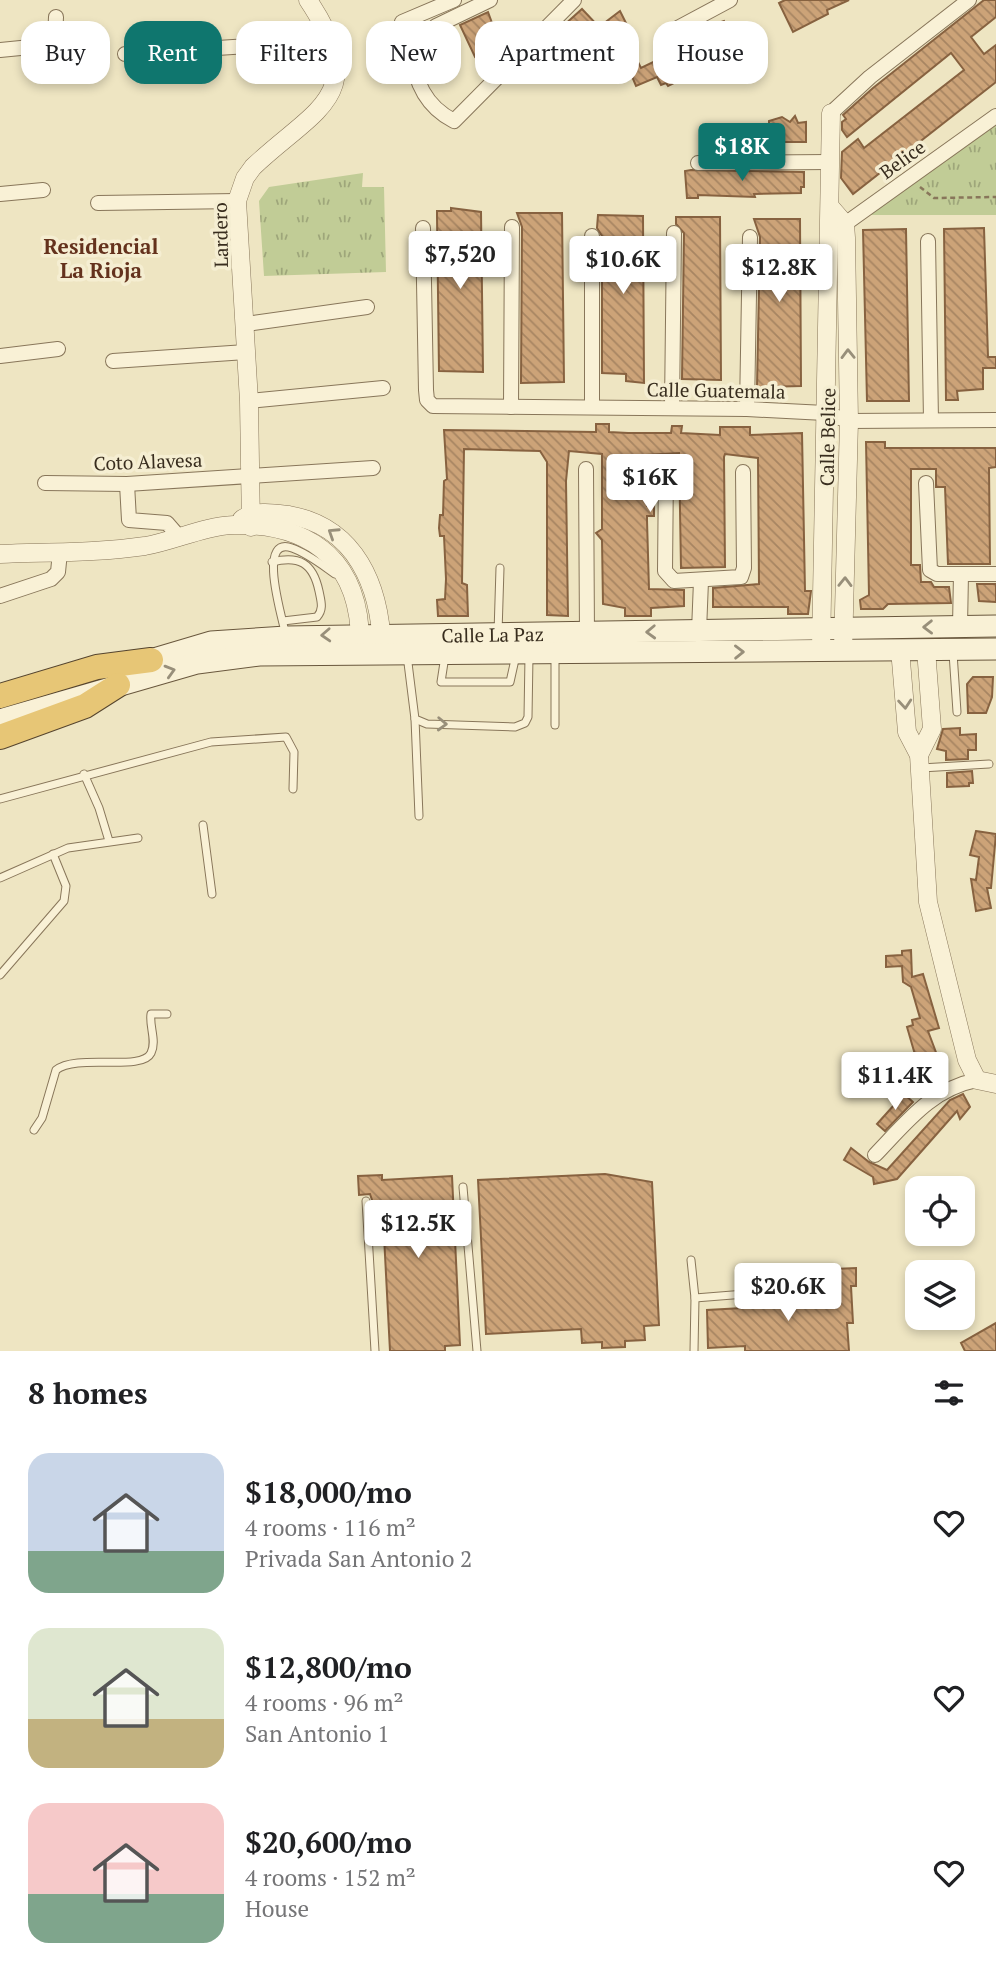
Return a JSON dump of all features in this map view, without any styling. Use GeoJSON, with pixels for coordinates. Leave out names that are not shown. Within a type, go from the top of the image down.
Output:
{"type":"FeatureCollection","features":[{"type":"Feature","properties":{"kind":"highway"},"geometry":{"type":"LineString","coordinates":[[0,696],[97,667],[151,660]]}},
{"type":"Feature","properties":{"kind":"highway"},"geometry":{"type":"LineString","coordinates":[[0,737],[85,706],[118,685]]}},
{"type":"Feature","properties":{"kind":"main road","name":"Calle La Paz"},"geometry":{"type":"LineString","coordinates":[[0,720],[151,660],[211,642],[284,629],[360,634],[407,655],[445,655],[510,649],[587,634],[996,626]]}},
{"type":"Feature","properties":{"kind":"main road","name":"Calle La Paz"},"geometry":{"type":"LineString","coordinates":[[0,709],[118,685],[223,659],[259,655],[359,655],[382,645],[555,653],[996,649]]}},
{"type":"Feature","properties":{"kind":"street","name":"Lardero"},"geometry":{"type":"LineString","coordinates":[[308,0],[319,21]]}},
{"type":"Feature","properties":{"kind":"street"},"geometry":{"type":"LineString","coordinates":[[404,21],[454,0]]}},
{"type":"Feature","properties":{"kind":"street"},"geometry":{"type":"LineString","coordinates":[[489,0],[436,26],[412,50],[414,72],[424,95],[439,113],[454,121],[574,0]]}},
{"type":"Feature","properties":{"kind":"street"},"geometry":{"type":"LineString","coordinates":[[691,21],[730,0]]}},
{"type":"Feature","properties":{"kind":"street"},"geometry":{"type":"LineString","coordinates":[[836,226],[832,209],[831,113],[870,77],[969,0]]}},
{"type":"Feature","properties":{"kind":"street"},"geometry":{"type":"LineString","coordinates":[[0,50],[51,46],[55,38],[56,17]]}},
{"type":"Feature","properties":{"kind":"street","name":"Lardero"},"geometry":{"type":"LineString","coordinates":[[251,520],[252,475],[246,324],[237,201],[245,178],[253,167],[327,104],[334,84]]}},
{"type":"Feature","properties":{"kind":"street","name":"Belice"},"geometry":{"type":"LineString","coordinates":[[836,226],[996,116]]}},
{"type":"Feature","properties":{"kind":"street"},"geometry":{"type":"LineString","coordinates":[[698,163],[830,162]]}},
{"type":"Feature","properties":{"kind":"street"},"geometry":{"type":"LineString","coordinates":[[0,194],[43,190]]}},
{"type":"Feature","properties":{"kind":"street"},"geometry":{"type":"LineString","coordinates":[[98,203],[237,201]]}},
{"type":"Feature","properties":{"kind":"street","name":"Calle Belice"},"geometry":{"type":"LineString","coordinates":[[821,650],[825,413],[836,226]]}},
{"type":"Feature","properties":{"kind":"street","name":"Calle Belice"},"geometry":{"type":"LineString","coordinates":[[836,226],[849,421],[843,650]]}},
{"type":"Feature","properties":{"kind":"street","name":"Calle Guatemala"},"geometry":{"type":"LineString","coordinates":[[423,228],[426,390],[427,400],[433,406],[747,409],[825,413],[849,421],[996,420]]}},
{"type":"Feature","properties":{"kind":"street"},"geometry":{"type":"LineString","coordinates":[[511,407],[512,228]]}},
{"type":"Feature","properties":{"kind":"street"},"geometry":{"type":"LineString","coordinates":[[672,408],[674,233]]}},
{"type":"Feature","properties":{"kind":"street"},"geometry":{"type":"LineString","coordinates":[[592,236],[592,407]]}},
{"type":"Feature","properties":{"kind":"street"},"geometry":{"type":"LineString","coordinates":[[747,409],[750,237]]}},
{"type":"Feature","properties":{"kind":"street"},"geometry":{"type":"LineString","coordinates":[[928,241],[931,420]]}},
{"type":"Feature","properties":{"kind":"street"},"geometry":{"type":"LineString","coordinates":[[246,324],[367,307]]}},
{"type":"Feature","properties":{"kind":"street"},"geometry":{"type":"LineString","coordinates":[[0,356],[58,349]]}},
{"type":"Feature","properties":{"kind":"street"},"geometry":{"type":"LineString","coordinates":[[113,361],[246,352]]}},
{"type":"Feature","properties":{"kind":"street"},"geometry":{"type":"LineString","coordinates":[[249,401],[383,388]]}},
{"type":"Feature","properties":{"kind":"street","name":"Coto Alavesa"},"geometry":{"type":"LineString","coordinates":[[46,483],[127,484],[373,468]]}},
{"type":"Feature","properties":{"kind":"street"},"geometry":{"type":"LineString","coordinates":[[586,468],[587,634]]}},
{"type":"Feature","properties":{"kind":"street"},"geometry":{"type":"LineString","coordinates":[[666,470],[665,571],[674,581],[741,577],[744,568],[743,472]]}},
{"type":"Feature","properties":{"kind":"street"},"geometry":{"type":"LineString","coordinates":[[926,483],[929,570],[937,574],[996,574]]}},
{"type":"Feature","properties":{"kind":"street"},"geometry":{"type":"LineString","coordinates":[[127,484],[129,520],[167,523],[180,538]]}},
{"type":"Feature","properties":{"kind":"street"},"geometry":{"type":"LineString","coordinates":[[0,554],[124,548],[286,515],[310,521],[342,539],[356,555],[372,581],[382,645]]}},
{"type":"Feature","properties":{"kind":"street"},"geometry":{"type":"LineString","coordinates":[[251,520],[304,537],[320,545],[340,564],[348,583],[360,634],[359,655]]}},
{"type":"Feature","properties":{"kind":"street"},"geometry":{"type":"LineString","coordinates":[[0,596],[40,582],[58,572],[60,552]]}},
{"type":"Feature","properties":{"kind":"street"},"geometry":{"type":"LineString","coordinates":[[340,564],[356,555]]}},
{"type":"Feature","properties":{"kind":"street"},"geometry":{"type":"LineString","coordinates":[[960,626],[961,574]]}},
{"type":"Feature","properties":{"kind":"street"},"geometry":{"type":"LineString","coordinates":[[699,631],[701,581]]}},
{"type":"Feature","properties":{"kind":"street"},"geometry":{"type":"LineString","coordinates":[[900,649],[907,732],[920,762],[928,902],[967,1060],[977,1080]]}},
{"type":"Feature","properties":{"kind":"street"},"geometry":{"type":"LineString","coordinates":[[920,762],[932,729],[926,649]]}},
{"type":"Feature","properties":{"kind":"street"},"geometry":{"type":"LineString","coordinates":[[875,1155],[932,1097],[959,1083],[977,1080],[996,1084]]}},
{"type":"Feature","properties":{"kind":"lane"},"geometry":{"type":"LineString","coordinates":[[272,562],[294,558],[308,564],[315,575],[322,606],[317,617],[284,629],[272,562],[277,549],[283,546],[292,548],[348,583]]}},
{"type":"Feature","properties":{"kind":"lane"},"geometry":{"type":"LineString","coordinates":[[445,655],[441,682],[510,682],[510,649],[500,568]]}},
{"type":"Feature","properties":{"kind":"lane"},"geometry":{"type":"LineString","coordinates":[[415,719],[427,724],[522,725],[528,717],[510,649]]}},
{"type":"Feature","properties":{"kind":"lane"},"geometry":{"type":"LineString","coordinates":[[953,649],[957,712]]}},
{"type":"Feature","properties":{"kind":"lane"},"geometry":{"type":"LineString","coordinates":[[555,653],[555,725]]}},
{"type":"Feature","properties":{"kind":"lane"},"geometry":{"type":"LineString","coordinates":[[407,655],[415,719],[419,816]]}},
{"type":"Feature","properties":{"kind":"lane"},"geometry":{"type":"LineString","coordinates":[[0,799],[84,774],[211,742],[286,737],[295,752],[293,789]]}},
{"type":"Feature","properties":{"kind":"lane"},"geometry":{"type":"LineString","coordinates":[[920,762],[989,764]]}},
{"type":"Feature","properties":{"kind":"lane"},"geometry":{"type":"LineString","coordinates":[[84,774],[99,808],[109,841]]}},
{"type":"Feature","properties":{"kind":"lane"},"geometry":{"type":"LineString","coordinates":[[203,825],[212,894]]}},
{"type":"Feature","properties":{"kind":"lane"},"geometry":{"type":"LineString","coordinates":[[0,877],[52,854],[86,843],[138,838]]}},
{"type":"Feature","properties":{"kind":"lane"},"geometry":{"type":"LineString","coordinates":[[0,975],[64,901],[66,886],[52,854]]}},
{"type":"Feature","properties":{"kind":"lane"},"geometry":{"type":"LineString","coordinates":[[34,1130],[42,1118],[56,1070],[70,1062],[131,1062],[146,1059],[151,1054],[153,1045],[151,1014],[167,1014]]}},
{"type":"Feature","properties":{"kind":"lane"},"geometry":{"type":"LineString","coordinates":[[463,1187],[477,1351]]}},
{"type":"Feature","properties":{"kind":"lane"},"geometry":{"type":"LineString","coordinates":[[366,1201],[375,1351]]}},
{"type":"Feature","properties":{"kind":"lane"},"geometry":{"type":"LineString","coordinates":[[691,1260],[695,1298],[694,1351]]}},
{"type":"Feature","properties":{"kind":"lane"},"geometry":{"type":"LineString","coordinates":[[695,1298],[745,1294]]}},
{"type":"Feature","properties":{"kind":"path"},"geometry":{"type":"LineString","coordinates":[[911,176],[925,193],[934,198],[996,197]]}},
{"type":"Feature","properties":{"kind":"green space"},"geometry":{"type":"Polygon","coordinates":[[[996,125],[996,215],[868,215],[996,125]]]}},
{"type":"Feature","properties":{"kind":"green space"},"geometry":{"type":"Polygon","coordinates":[[[363,173],[362,187],[384,187],[386,272],[264,276],[259,201],[269,187],[363,173]]]}},
{"type":"Feature","properties":{"kind":"building"},"geometry":{"type":"Polygon","coordinates":[[[785,0],[849,0],[827,10],[828,14],[793,32],[779,3],[785,0]]]}},
{"type":"Feature","properties":{"kind":"building"},"geometry":{"type":"Polygon","coordinates":[[[984,0],[996,0],[996,17],[971,37],[984,54],[996,45],[996,82],[853,194],[841,178],[842,152],[858,139],[864,148],[964,70],[951,53],[847,137],[842,130],[842,122],[846,119],[843,115],[984,0]]]}},
{"type":"Feature","properties":{"kind":"building"},"geometry":{"type":"Polygon","coordinates":[[[582,9],[593,21],[569,21],[582,9]]]}},
{"type":"Feature","properties":{"kind":"building"},"geometry":{"type":"Polygon","coordinates":[[[620,11],[625,21],[607,21],[620,11]]]}},
{"type":"Feature","properties":{"kind":"building"},"geometry":{"type":"Polygon","coordinates":[[[488,12],[491,21],[475,21],[475,57],[461,27],[461,25],[488,12]]]}},
{"type":"Feature","properties":{"kind":"building"},"geometry":{"type":"Polygon","coordinates":[[[653,62],[653,79],[636,86],[635,84],[639,84],[639,64],[641,68],[653,62]]]}},
{"type":"Feature","properties":{"kind":"building"},"geometry":{"type":"Polygon","coordinates":[[[795,116],[798,123],[806,122],[806,142],[768,142],[768,147],[748,148],[751,124],[769,124],[769,121],[782,117],[790,122],[795,116]]]}},
{"type":"Feature","properties":{"kind":"building"},"geometry":{"type":"Polygon","coordinates":[[[685,171],[804,172],[804,187],[801,187],[801,193],[754,194],[755,197],[698,195],[698,198],[687,198],[685,171]]]}},
{"type":"Feature","properties":{"kind":"building"},"geometry":{"type":"Polygon","coordinates":[[[451,208],[481,212],[483,372],[439,371],[437,211],[451,211],[451,208]]]}},
{"type":"Feature","properties":{"kind":"building"},"geometry":{"type":"Polygon","coordinates":[[[517,213],[562,213],[564,382],[521,383],[522,227],[517,213]]]}},
{"type":"Feature","properties":{"kind":"building"},"geometry":{"type":"Polygon","coordinates":[[[598,215],[643,216],[644,383],[626,381],[626,374],[602,373],[602,236],[597,228],[598,215]]]}},
{"type":"Feature","properties":{"kind":"building"},"geometry":{"type":"Polygon","coordinates":[[[676,217],[720,217],[721,380],[682,379],[684,233],[676,224],[676,217]]]}},
{"type":"Feature","properties":{"kind":"building"},"geometry":{"type":"Polygon","coordinates":[[[754,219],[800,219],[801,386],[757,387],[760,237],[754,219]]]}},
{"type":"Feature","properties":{"kind":"building"},"geometry":{"type":"Polygon","coordinates":[[[984,228],[988,357],[996,357],[996,368],[983,368],[983,389],[957,391],[958,400],[946,400],[944,229],[984,228]]]}},
{"type":"Feature","properties":{"kind":"building"},"geometry":{"type":"Polygon","coordinates":[[[906,229],[909,401],[867,401],[863,230],[906,229]]]}},
{"type":"Feature","properties":{"kind":"building"},"geometry":{"type":"Polygon","coordinates":[[[596,424],[609,424],[609,432],[628,433],[671,433],[672,426],[682,426],[681,433],[720,435],[720,427],[750,427],[750,435],[802,433],[805,591],[811,591],[808,614],[788,614],[788,607],[713,607],[713,588],[759,584],[758,458],[725,454],[724,457],[725,567],[681,568],[679,453],[646,455],[647,506],[654,506],[654,516],[647,516],[649,589],[684,590],[684,606],[651,608],[651,616],[625,616],[625,608],[603,604],[602,540],[596,533],[602,529],[602,454],[569,451],[566,481],[568,616],[547,615],[547,462],[540,451],[464,449],[462,583],[467,585],[468,616],[438,616],[437,600],[445,599],[446,579],[444,536],[440,536],[439,528],[440,515],[443,515],[444,481],[447,479],[444,430],[596,432],[596,424]]]}},
{"type":"Feature","properties":{"kind":"building"},"geometry":{"type":"Polygon","coordinates":[[[866,442],[885,442],[885,448],[996,448],[996,467],[989,468],[990,564],[948,564],[945,487],[936,487],[936,469],[911,469],[911,565],[920,565],[921,582],[931,582],[934,587],[949,587],[951,603],[888,604],[883,609],[861,609],[860,600],[869,595],[866,442]]]}},
{"type":"Feature","properties":{"kind":"building"},"geometry":{"type":"Polygon","coordinates":[[[977,584],[996,584],[996,602],[979,601],[977,584]]]}},
{"type":"Feature","properties":{"kind":"building"},"geometry":{"type":"Polygon","coordinates":[[[973,677],[993,677],[992,697],[986,713],[968,713],[967,684],[973,677]]]}},
{"type":"Feature","properties":{"kind":"building"},"geometry":{"type":"Polygon","coordinates":[[[960,728],[960,735],[976,734],[976,750],[968,750],[968,759],[946,760],[946,751],[937,749],[943,729],[960,728]]]}},
{"type":"Feature","properties":{"kind":"building"},"geometry":{"type":"Polygon","coordinates":[[[972,771],[973,783],[969,783],[969,786],[947,787],[947,773],[972,771]]]}},
{"type":"Feature","properties":{"kind":"building"},"geometry":{"type":"Polygon","coordinates":[[[976,831],[996,834],[991,888],[987,888],[991,908],[976,911],[971,879],[976,880],[979,857],[970,855],[976,831]]]}},
{"type":"Feature","properties":{"kind":"building"},"geometry":{"type":"Polygon","coordinates":[[[911,950],[912,977],[923,974],[939,1028],[928,1031],[943,1071],[901,1083],[898,1071],[918,1065],[907,1027],[913,1025],[912,1020],[920,1018],[911,987],[903,982],[902,966],[886,967],[886,956],[902,955],[902,951],[911,950]]]}},
{"type":"Feature","properties":{"kind":"building"},"geometry":{"type":"Polygon","coordinates":[[[904,1094],[913,1102],[885,1131],[877,1124],[904,1094]]]}},
{"type":"Feature","properties":{"kind":"building"},"geometry":{"type":"Polygon","coordinates":[[[963,1094],[970,1107],[960,1119],[957,1111],[897,1179],[874,1184],[873,1177],[844,1160],[851,1148],[869,1162],[887,1170],[950,1100],[963,1094]]]}},
{"type":"Feature","properties":{"kind":"building"},"geometry":{"type":"Polygon","coordinates":[[[605,1174],[652,1182],[659,1325],[644,1326],[645,1340],[625,1341],[625,1347],[602,1348],[602,1342],[582,1343],[581,1329],[486,1334],[478,1180],[605,1174]]]}},
{"type":"Feature","properties":{"kind":"building"},"geometry":{"type":"Polygon","coordinates":[[[382,1175],[382,1180],[452,1176],[460,1345],[445,1346],[445,1351],[390,1351],[384,1236],[374,1237],[372,1200],[370,1194],[359,1195],[358,1176],[382,1175]]]}},
{"type":"Feature","properties":{"kind":"building"},"geometry":{"type":"Polygon","coordinates":[[[856,1268],[856,1286],[851,1286],[853,1323],[847,1323],[849,1351],[745,1351],[745,1346],[708,1348],[707,1310],[743,1308],[743,1305],[836,1300],[834,1269],[856,1268]]]}},
{"type":"Feature","properties":{"kind":"building"},"geometry":{"type":"Polygon","coordinates":[[[996,1323],[996,1351],[965,1351],[961,1343],[996,1323]]]}},
{"type":"Feature","properties":{"kind":"district","name":"Residencial La Rioja"},"geometry":{"type":"Point","coordinates":[101,258]}}]}
